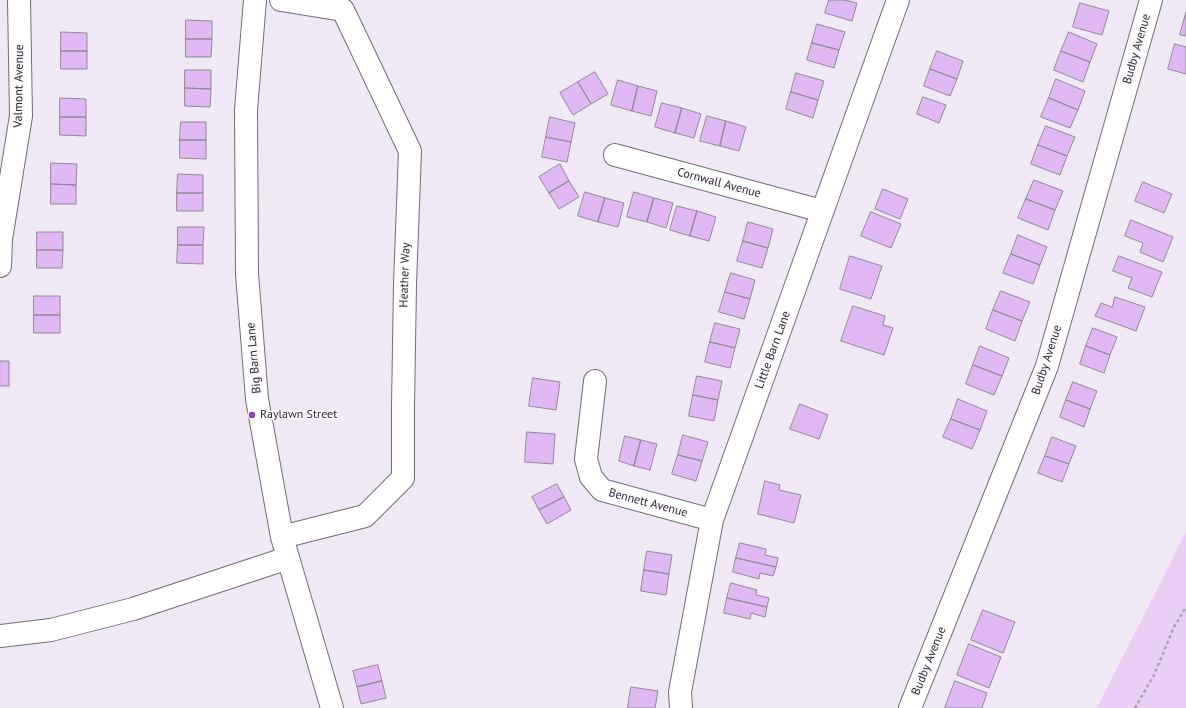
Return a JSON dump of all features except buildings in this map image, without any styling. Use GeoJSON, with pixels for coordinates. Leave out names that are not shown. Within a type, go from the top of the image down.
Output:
{"type":"FeatureCollection","features":[{"type":"Feature","properties":{"kind":"street","name":"Valmont Avenue"},"geometry":{"type":"LineString","coordinates":[[0,266],[1,239],[21,116],[19,0]]}},
{"type":"Feature","properties":{"kind":"street","name":"Big Barn Lane"},"geometry":{"type":"LineString","coordinates":[[255,0],[246,110],[247,274],[257,399],[282,537],[332,708]]}},
{"type":"Feature","properties":{"kind":"street","name":"Heather Way"},"geometry":{"type":"LineString","coordinates":[[281,0],[343,10],[410,151],[404,315],[403,478],[365,516],[282,537]]}},
{"type":"Feature","properties":{"kind":"street","name":"Little Barn Lane"},"geometry":{"type":"LineString","coordinates":[[681,708],[680,692],[712,520],[898,0]]}},
{"type":"Feature","properties":{"kind":"street","name":"Budby Avenue"},"geometry":{"type":"LineString","coordinates":[[910,708],[1047,366],[1151,0]]}},
{"type":"Feature","properties":{"kind":"street","name":"Cornwall Avenue"},"geometry":{"type":"LineString","coordinates":[[615,155],[822,211]]}},
{"type":"Feature","properties":{"kind":"street","name":"Bennett Avenue"},"geometry":{"type":"LineString","coordinates":[[595,381],[586,459],[590,477],[602,490],[712,520]]}},
{"type":"Feature","properties":{"kind":"street"},"geometry":{"type":"LineString","coordinates":[[0,636],[51,630],[133,609],[288,558]]}},
{"type":"Feature","properties":{"kind":"path"},"geometry":{"type":"LineString","coordinates":[[1135,708],[1154,674],[1174,627],[1186,607]]}},
{"type":"Feature","properties":{"kind":"shaded area"},"geometry":{"type":"Polygon","coordinates":[[[1186,532],[1186,708],[1097,708],[1186,532]]]}},
{"type":"Feature","properties":{"kind":"place","name":"Raylawn Street"},"geometry":{"type":"Point","coordinates":[252,415]}}]}
